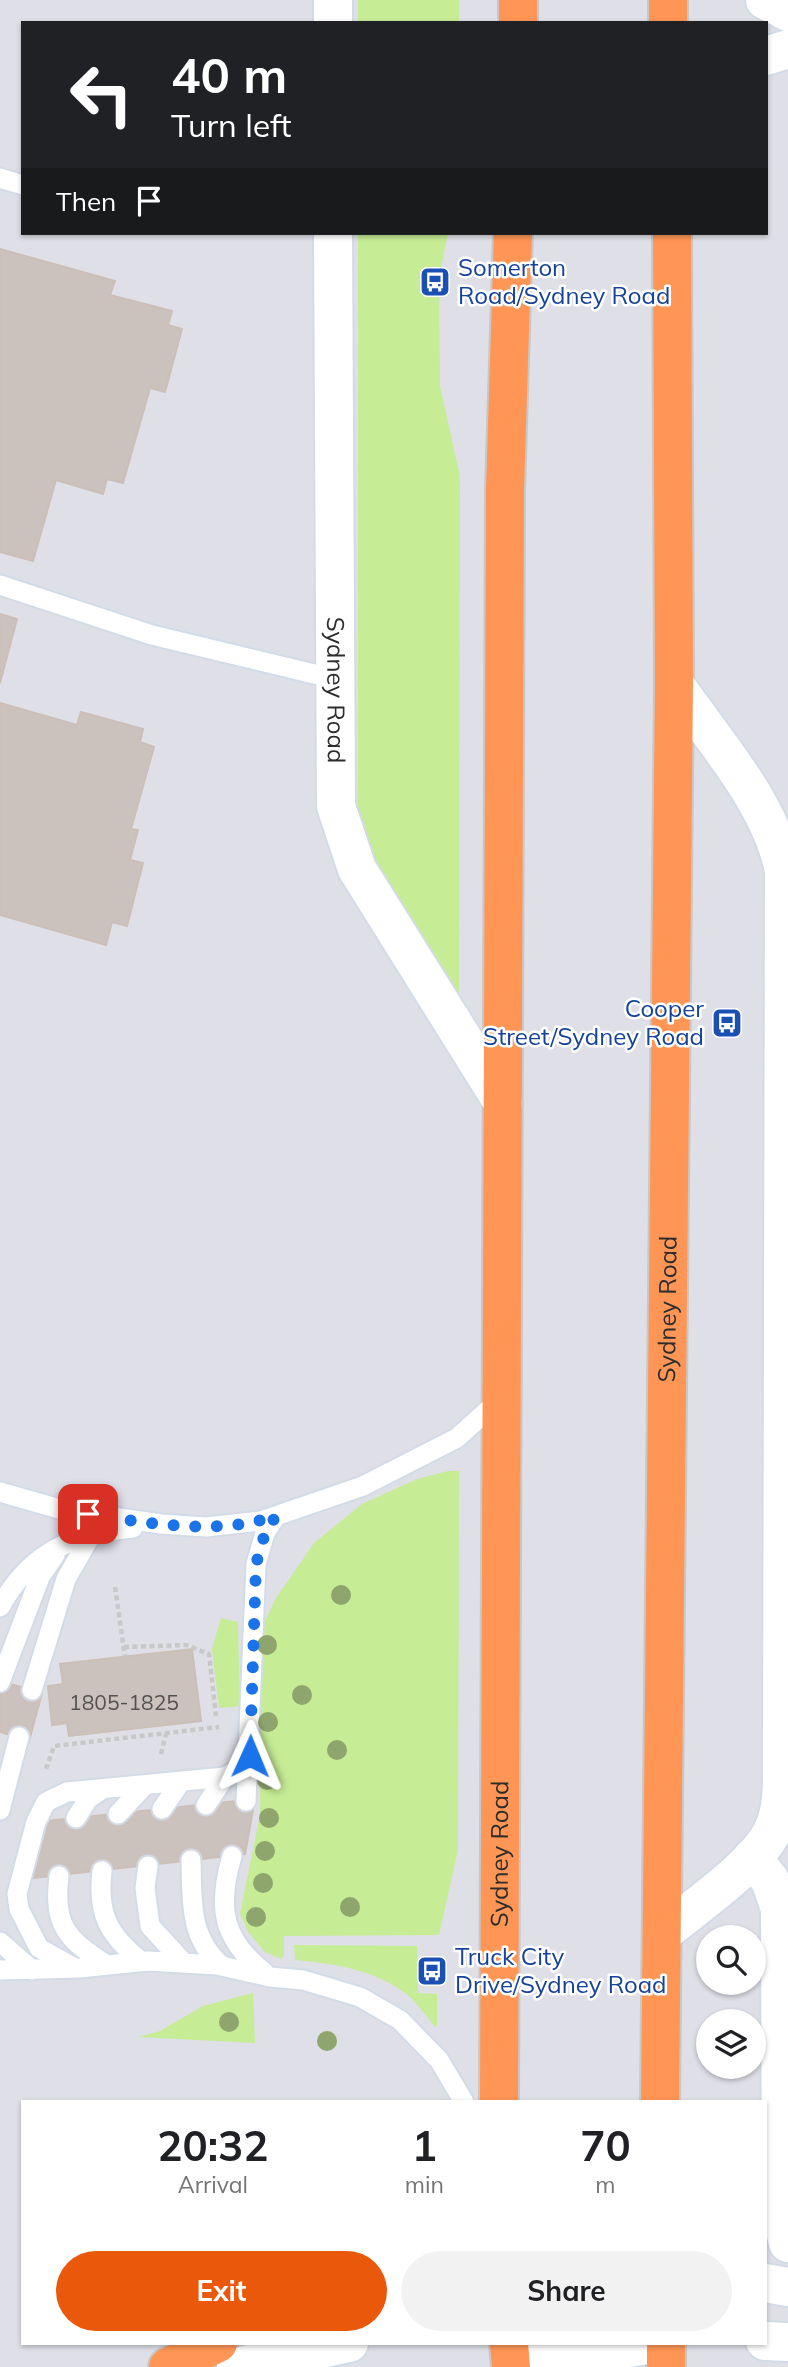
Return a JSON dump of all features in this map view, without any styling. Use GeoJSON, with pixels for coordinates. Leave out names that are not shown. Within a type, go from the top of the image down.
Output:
{"type":"FeatureCollection","features":[{"type":"Feature","properties":{"kind":"highway"},"geometry":{"type":"LineString","coordinates":[[518,21],[519,0]]}},
{"type":"Feature","properties":{"kind":"highway"},"geometry":{"type":"LineString","coordinates":[[668,0],[668,21]]}},
{"type":"Feature","properties":{"kind":"highway","name":"Sydney Road"},"geometry":{"type":"LineString","coordinates":[[499,2100],[505,490],[513,235]]}},
{"type":"Feature","properties":{"kind":"highway","name":"Sydney Road"},"geometry":{"type":"LineString","coordinates":[[660,2100],[674,683],[673,235]]}},
{"type":"Feature","properties":{"kind":"highway"},"geometry":{"type":"LineString","coordinates":[[168,2367],[214,2345]]}},
{"type":"Feature","properties":{"kind":"highway"},"geometry":{"type":"LineString","coordinates":[[509,2345],[512,2367]]}},
{"type":"Feature","properties":{"kind":"highway"},"geometry":{"type":"LineString","coordinates":[[666,2345],[666,2367]]}},
{"type":"Feature","properties":{"kind":"street"},"geometry":{"type":"LineString","coordinates":[[333,0],[333,21]]}},
{"type":"Feature","properties":{"kind":"street"},"geometry":{"type":"LineString","coordinates":[[765,0],[788,12]]}},
{"type":"Feature","properties":{"kind":"street"},"geometry":{"type":"LineString","coordinates":[[768,55],[788,49]]}},
{"type":"Feature","properties":{"kind":"street","name":"Sydney Road"},"geometry":{"type":"LineString","coordinates":[[333,235],[336,806],[357,869],[503,1103]]}},
{"type":"Feature","properties":{"kind":"street"},"geometry":{"type":"LineString","coordinates":[[662,1934],[752,1858],[773,1831],[782,1804],[784,871],[779,847],[759,805],[674,683]]}},
{"type":"Feature","properties":{"kind":"street"},"geometry":{"type":"LineString","coordinates":[[752,1858],[770,1880],[780,1909],[781,2215],[788,2243]]}},
{"type":"Feature","properties":{"kind":"street"},"geometry":{"type":"LineString","coordinates":[[767,2283],[788,2287]]}},
{"type":"Feature","properties":{"kind":"street"},"geometry":{"type":"LineString","coordinates":[[767,2341],[788,2342]]}},
{"type":"Feature","properties":{"kind":"street"},"geometry":{"type":"LineString","coordinates":[[236,2367],[340,2345]]}},
{"type":"Feature","properties":{"kind":"street"},"geometry":{"type":"LineString","coordinates":[[512,2367],[647,2345]]}},
{"type":"Feature","properties":{"kind":"lane"},"geometry":{"type":"LineString","coordinates":[[0,178],[21,183]]}},
{"type":"Feature","properties":{"kind":"lane"},"geometry":{"type":"LineString","coordinates":[[0,585],[152,635],[335,679]]}},
{"type":"Feature","properties":{"kind":"lane"},"geometry":{"type":"LineString","coordinates":[[0,1492],[63,1510],[161,1524],[206,1527],[261,1521],[363,1486],[457,1438],[502,1396]]}},
{"type":"Feature","properties":{"kind":"lane"},"geometry":{"type":"LineString","coordinates":[[246,1801],[256,1564],[265,1533],[276,1516]]}},
{"type":"Feature","properties":{"kind":"lane"},"geometry":{"type":"LineString","coordinates":[[0,1607],[14,1582],[48,1552],[93,1532],[161,1524]]}},
{"type":"Feature","properties":{"kind":"lane"},"geometry":{"type":"LineString","coordinates":[[32,1690],[66,1579],[93,1532]]}},
{"type":"Feature","properties":{"kind":"lane"},"geometry":{"type":"LineString","coordinates":[[0,1682],[40,1577],[61,1546]]}},
{"type":"Feature","properties":{"kind":"lane"},"geometry":{"type":"LineString","coordinates":[[0,1810],[19,1737]]}},
{"type":"Feature","properties":{"kind":"lane"},"geometry":{"type":"LineString","coordinates":[[74,1968],[39,1948],[19,1909],[17,1894],[36,1822],[46,1802],[67,1792],[225,1777],[249,1763]]}},
{"type":"Feature","properties":{"kind":"lane"},"geometry":{"type":"LineString","coordinates":[[206,1805],[225,1777]]}},
{"type":"Feature","properties":{"kind":"lane"},"geometry":{"type":"LineString","coordinates":[[162,1809],[180,1783]]}},
{"type":"Feature","properties":{"kind":"lane"},"geometry":{"type":"LineString","coordinates":[[118,1814],[144,1786]]}},
{"type":"Feature","properties":{"kind":"lane"},"geometry":{"type":"LineString","coordinates":[[76,1818],[88,1800],[101,1790]]}},
{"type":"Feature","properties":{"kind":"lane"},"geometry":{"type":"LineString","coordinates":[[232,1856],[226,1890],[225,1923],[241,1954],[270,1977]]}},
{"type":"Feature","properties":{"kind":"lane"},"geometry":{"type":"LineString","coordinates":[[191,1860],[195,1930],[208,1954],[222,1966]]}},
{"type":"Feature","properties":{"kind":"lane"},"geometry":{"type":"LineString","coordinates":[[148,1866],[145,1888],[150,1926],[184,1963]]}},
{"type":"Feature","properties":{"kind":"lane"},"geometry":{"type":"LineString","coordinates":[[102,1871],[99,1893],[104,1917],[119,1944],[141,1961]]}},
{"type":"Feature","properties":{"kind":"lane"},"geometry":{"type":"LineString","coordinates":[[59,1876],[56,1903],[58,1919],[77,1946],[107,1965]]}},
{"type":"Feature","properties":{"kind":"lane"},"geometry":{"type":"LineString","coordinates":[[0,1942],[33,1970]]}},
{"type":"Feature","properties":{"kind":"lane"},"geometry":{"type":"LineString","coordinates":[[0,1970],[74,1968],[141,1961],[222,1966],[270,1977],[303,1980],[360,1997],[400,2020],[439,2060],[463,2100]]}},
{"type":"Feature","properties":{"kind":"path"},"geometry":{"type":"LineString","coordinates":[[115,1587],[125,1657]]}},
{"type":"Feature","properties":{"kind":"path"},"geometry":{"type":"LineString","coordinates":[[44,1777],[54,1746],[218,1728],[209,1654],[186,1645],[124,1647]]}},
{"type":"Feature","properties":{"kind":"shaded area"},"geometry":{"type":"Polygon","coordinates":[[[0,0],[788,0],[788,2367],[0,2367],[0,0]]]}},
{"type":"Feature","properties":{"kind":"green space"},"geometry":{"type":"Polygon","coordinates":[[[358,0],[459,0],[459,21],[358,21],[358,0]]]}},
{"type":"Feature","properties":{"kind":"green space"},"geometry":{"type":"Polygon","coordinates":[[[358,235],[448,235],[439,277],[440,386],[460,476],[459,998],[383,882],[363,832],[358,806],[358,235]]]}},
{"type":"Feature","properties":{"kind":"green space"},"geometry":{"type":"Polygon","coordinates":[[[459,1471],[458,1850],[439,1935],[284,1936],[284,1955],[281,1959],[265,1952],[248,1932],[240,1913],[260,1815],[261,1629],[276,1598],[314,1543],[362,1504],[417,1479],[459,1471]]]}},
{"type":"Feature","properties":{"kind":"green space"},"geometry":{"type":"Polygon","coordinates":[[[221,1618],[238,1622],[240,1706],[219,1708],[212,1649],[221,1618]]]}},
{"type":"Feature","properties":{"kind":"green space"},"geometry":{"type":"Polygon","coordinates":[[[294,1945],[417,1946],[418,1993],[437,1994],[437,2025],[435,2027],[405,1993],[380,1978],[353,1969],[295,1960],[294,1945]]]}},
{"type":"Feature","properties":{"kind":"green space"},"geometry":{"type":"Polygon","coordinates":[[[253,1993],[255,2043],[138,2037],[160,2031],[203,2006],[253,1993]]]}},
{"type":"Feature","properties":{"kind":"building"},"geometry":{"type":"Polygon","coordinates":[[[0,249],[115,281],[110,295],[172,311],[168,325],[182,329],[165,392],[150,388],[123,483],[107,479],[103,494],[56,480],[33,561],[0,552],[0,249]]]}},
{"type":"Feature","properties":{"kind":"building"},"geometry":{"type":"Polygon","coordinates":[[[0,614],[17,619],[0,683],[0,614]]]}},
{"type":"Feature","properties":{"kind":"building"},"geometry":{"type":"Polygon","coordinates":[[[0,703],[77,725],[81,712],[143,729],[140,742],[154,747],[131,829],[138,830],[130,860],[143,863],[127,926],[112,922],[106,945],[0,915],[0,703]]]}},
{"type":"Feature","properties":{"kind":"building"},"geometry":{"type":"Polygon","coordinates":[[[192,1649],[201,1721],[69,1736],[67,1723],[52,1725],[48,1686],[63,1684],[60,1664],[192,1649]]]}},
{"type":"Feature","properties":{"kind":"building"},"geometry":{"type":"Polygon","coordinates":[[[0,1681],[42,1693],[29,1741],[0,1732],[0,1681]]]}},
{"type":"Feature","properties":{"kind":"building"},"geometry":{"type":"Polygon","coordinates":[[[255,1799],[245,1854],[32,1878],[47,1821],[255,1799]]]}},
{"type":"Feature","properties":{"kind":"place","name":"Somerton Road/Sydney Road"},"geometry":{"type":"Point","coordinates":[435,282]}},
{"type":"Feature","properties":{"kind":"place","name":"Cooper Street/Sydney Road"},"geometry":{"type":"Point","coordinates":[727,1023]}},
{"type":"Feature","properties":{"kind":"place","name":"Truck City Drive/Sydney Road"},"geometry":{"type":"Point","coordinates":[432,1971]}},
{"type":"Feature","properties":{"kind":"route"},"geometry":{"type":"LineString","coordinates":[[88,1514],[206,1527],[261,1521],[276,1516],[265,1533],[256,1564],[250,1756]]}}]}
